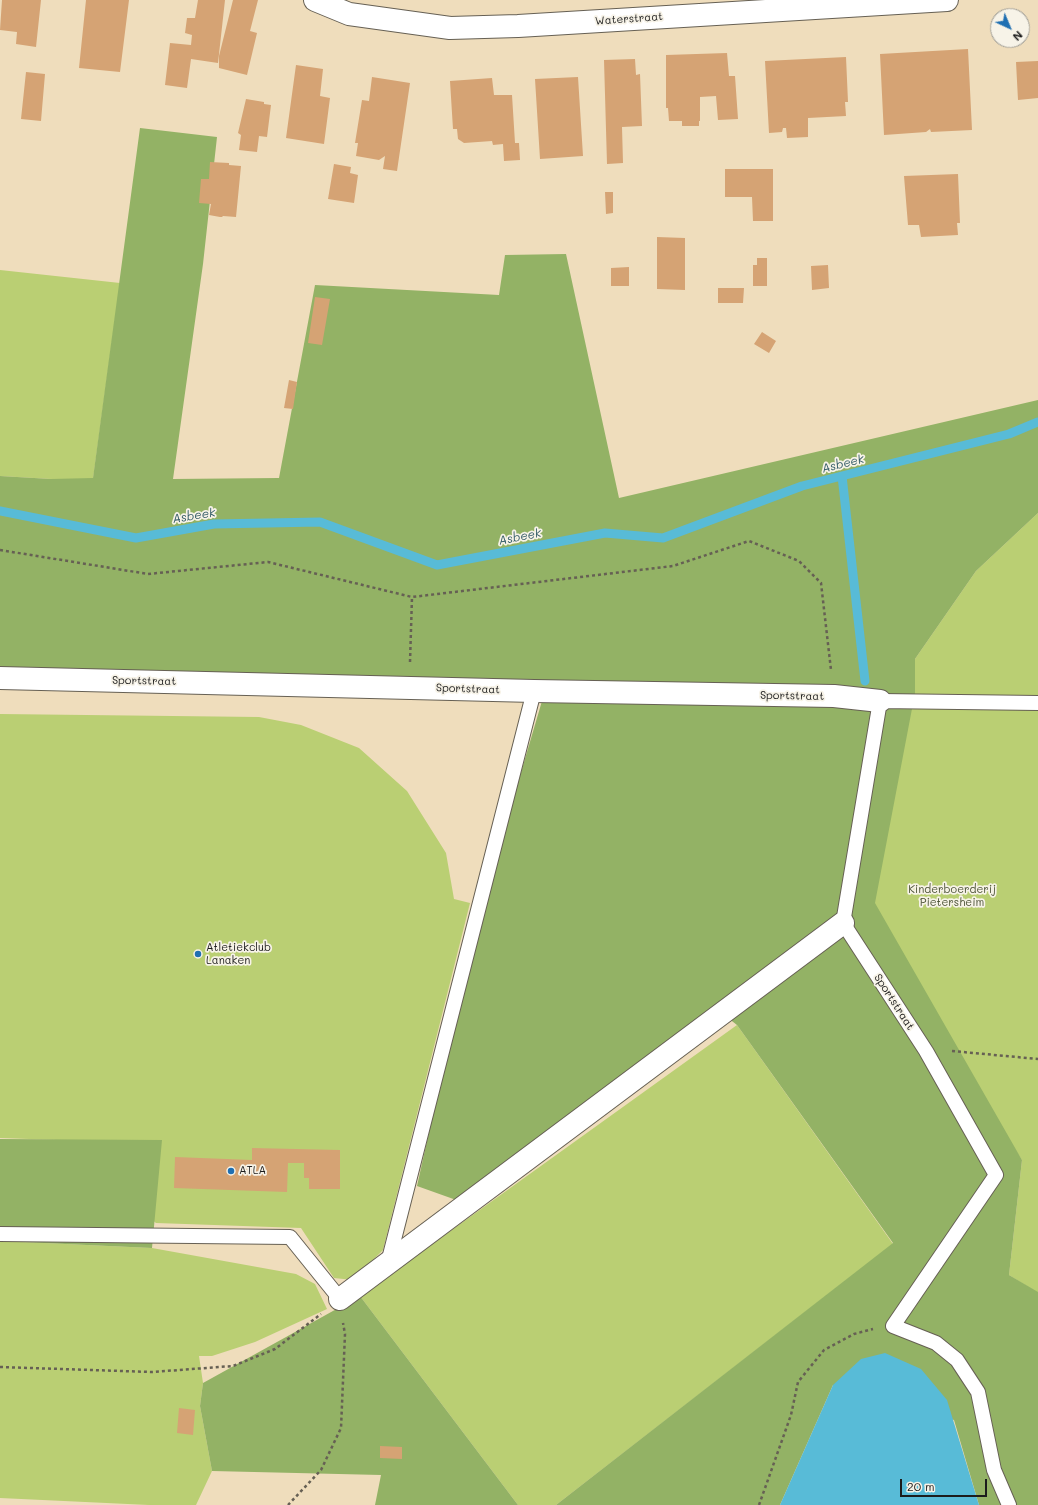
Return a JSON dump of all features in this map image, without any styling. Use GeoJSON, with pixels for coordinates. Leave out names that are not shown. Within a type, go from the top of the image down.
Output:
{"type":"FeatureCollection","features":[{"type":"Feature","properties":{"kind":"street","name":"Waterstraat"},"geometry":{"type":"LineString","coordinates":[[316,0],[349,14],[450,28],[518,26],[947,0]]}},
{"type":"Feature","properties":{"kind":"street","name":"Sportstraat"},"geometry":{"type":"LineString","coordinates":[[0,678],[534,691],[834,696],[880,701]]}},
{"type":"Feature","properties":{"kind":"street"},"geometry":{"type":"LineString","coordinates":[[340,1299],[843,923]]}},
{"type":"Feature","properties":{"kind":"lane"},"geometry":{"type":"LineString","coordinates":[[388,1263],[534,691]]}},
{"type":"Feature","properties":{"kind":"lane"},"geometry":{"type":"LineString","coordinates":[[843,923],[880,701],[1038,703]]}},
{"type":"Feature","properties":{"kind":"lane","name":"Sportstraat"},"geometry":{"type":"LineString","coordinates":[[843,923],[926,1051],[996,1175],[893,1326]]}},
{"type":"Feature","properties":{"kind":"lane"},"geometry":{"type":"LineString","coordinates":[[0,1234],[290,1237],[340,1299]]}},
{"type":"Feature","properties":{"kind":"lane"},"geometry":{"type":"LineString","coordinates":[[893,1326],[936,1343],[957,1360],[978,1392],[994,1470],[1009,1505]]}},
{"type":"Feature","properties":{"kind":"path"},"geometry":{"type":"LineString","coordinates":[[0,550],[148,574],[268,562],[412,596],[673,566],[749,541],[799,560],[822,583],[834,696]]}},
{"type":"Feature","properties":{"kind":"path"},"geometry":{"type":"LineString","coordinates":[[409,688],[412,596]]}},
{"type":"Feature","properties":{"kind":"path"},"geometry":{"type":"LineString","coordinates":[[926,1051],[956,1051],[1038,1059]]}},
{"type":"Feature","properties":{"kind":"path"},"geometry":{"type":"LineString","coordinates":[[0,1367],[152,1372],[233,1366],[275,1349],[340,1299],[345,1334],[341,1428],[321,1470],[288,1505]]}},
{"type":"Feature","properties":{"kind":"path"},"geometry":{"type":"LineString","coordinates":[[759,1505],[792,1415],[798,1382],[824,1350],[854,1334],[893,1326]]}},
{"type":"Feature","properties":{"kind":"green space"},"geometry":{"type":"Polygon","coordinates":[[[140,128],[217,137],[203,264],[173,479],[279,478],[315,285],[499,295],[505,255],[566,254],[619,498],[1038,400],[1038,513],[976,571],[915,659],[915,693],[875,903],[1022,1160],[1009,1275],[1038,1292],[1038,1505],[979,1505],[954,1420],[833,1385],[780,1505],[556,1505],[893,1243],[737,1025],[714,1007],[459,1201],[417,1186],[458,1002],[489,881],[547,684],[0,669],[0,476],[51,479],[93,478],[140,128]]]}},
{"type":"Feature","properties":{"kind":"green space"},"geometry":{"type":"Polygon","coordinates":[[[0,270],[120,283],[93,479],[51,479],[0,476],[0,270]]]}},
{"type":"Feature","properties":{"kind":"green space","name":"Kinderboerderij Pietersheim"},"geometry":{"type":"Polygon","coordinates":[[[1038,513],[1038,1293],[1009,1275],[1022,1160],[861,917],[915,659],[976,571],[1038,513]]]}},
{"type":"Feature","properties":{"kind":"green space"},"geometry":{"type":"Polygon","coordinates":[[[0,714],[259,717],[301,725],[359,748],[407,791],[446,853],[454,899],[470,903],[383,1250],[353,1280],[334,1278],[301,1228],[156,1223],[150,1218],[145,1143],[0,1138],[0,714]]]}},
{"type":"Feature","properties":{"kind":"green space"},"geometry":{"type":"Polygon","coordinates":[[[737,1025],[893,1244],[556,1505],[518,1505],[360,1296],[737,1025]]]}},
{"type":"Feature","properties":{"kind":"green space"},"geometry":{"type":"Polygon","coordinates":[[[0,1139],[162,1140],[152,1248],[0,1241],[0,1139]]]}},
{"type":"Feature","properties":{"kind":"green space"},"geometry":{"type":"Polygon","coordinates":[[[0,1241],[152,1248],[296,1274],[315,1284],[327,1309],[255,1342],[212,1356],[199,1356],[203,1383],[200,1406],[212,1471],[196,1505],[149,1505],[0,1498],[0,1241]]]}},
{"type":"Feature","properties":{"kind":"green space"},"geometry":{"type":"Polygon","coordinates":[[[360,1296],[518,1505],[375,1505],[381,1475],[212,1471],[200,1406],[203,1383],[360,1296]]]}},
{"type":"Feature","properties":{"kind":"water"},"geometry":{"type":"Polygon","coordinates":[[[885,1353],[921,1369],[947,1400],[979,1505],[780,1505],[833,1385],[861,1359],[885,1353]]]}},
{"type":"Feature","properties":{"kind":"building"},"geometry":{"type":"Polygon","coordinates":[[[2,0],[41,0],[36,47],[16,44],[17,32],[0,30],[2,0]]]}},
{"type":"Feature","properties":{"kind":"building"},"geometry":{"type":"Polygon","coordinates":[[[86,0],[129,0],[120,72],[79,68],[86,0]]]}},
{"type":"Feature","properties":{"kind":"building"},"geometry":{"type":"Polygon","coordinates":[[[198,0],[225,0],[218,63],[191,59],[187,88],[165,85],[170,43],[191,45],[192,35],[185,33],[187,18],[195,18],[198,0]]]}},
{"type":"Feature","properties":{"kind":"building"},"geometry":{"type":"Polygon","coordinates":[[[233,0],[258,0],[250,31],[257,33],[247,75],[219,68],[219,56],[233,0]]]}},
{"type":"Feature","properties":{"kind":"building"},"geometry":{"type":"Polygon","coordinates":[[[968,49],[972,130],[931,132],[930,129],[926,132],[884,135],[880,54],[968,49]]]}},
{"type":"Feature","properties":{"kind":"building"},"geometry":{"type":"Polygon","coordinates":[[[727,53],[729,76],[735,76],[738,119],[718,120],[716,96],[700,97],[699,126],[682,126],[682,121],[669,121],[668,108],[666,108],[666,55],[727,53]]]}},
{"type":"Feature","properties":{"kind":"building"},"geometry":{"type":"Polygon","coordinates":[[[846,57],[848,102],[845,102],[846,116],[808,118],[808,137],[787,138],[786,128],[783,128],[782,132],[769,133],[765,61],[846,57]]]}},
{"type":"Feature","properties":{"kind":"building"},"geometry":{"type":"Polygon","coordinates":[[[635,59],[636,75],[640,74],[642,126],[622,127],[623,163],[607,164],[604,60],[635,59]]]}},
{"type":"Feature","properties":{"kind":"building"},"geometry":{"type":"Polygon","coordinates":[[[1038,61],[1038,98],[1018,100],[1016,62],[1038,61]]]}},
{"type":"Feature","properties":{"kind":"building"},"geometry":{"type":"Polygon","coordinates":[[[296,65],[323,69],[320,96],[330,98],[324,144],[286,138],[296,65]]]}},
{"type":"Feature","properties":{"kind":"building"},"geometry":{"type":"Polygon","coordinates":[[[26,72],[45,74],[41,121],[21,119],[26,72]]]}},
{"type":"Feature","properties":{"kind":"building"},"geometry":{"type":"Polygon","coordinates":[[[372,77],[410,83],[397,171],[383,169],[385,156],[379,160],[356,156],[358,143],[355,143],[362,100],[369,101],[372,77]]]}},
{"type":"Feature","properties":{"kind":"building"},"geometry":{"type":"Polygon","coordinates":[[[578,77],[583,156],[540,159],[535,79],[578,77]]]}},
{"type":"Feature","properties":{"kind":"building"},"geometry":{"type":"Polygon","coordinates":[[[492,78],[494,95],[512,95],[515,143],[519,143],[520,160],[504,161],[503,144],[493,145],[492,141],[464,143],[458,139],[457,129],[453,129],[450,81],[492,78]]]}},
{"type":"Feature","properties":{"kind":"building"},"geometry":{"type":"Polygon","coordinates":[[[246,99],[264,102],[264,104],[271,105],[267,137],[259,136],[257,152],[239,150],[241,135],[238,133],[246,99]]]}},
{"type":"Feature","properties":{"kind":"building"},"geometry":{"type":"Polygon","coordinates":[[[210,162],[229,163],[229,165],[241,166],[236,217],[209,215],[211,204],[199,203],[201,179],[209,179],[210,162]]]}},
{"type":"Feature","properties":{"kind":"building"},"geometry":{"type":"Polygon","coordinates":[[[334,164],[351,167],[350,173],[358,175],[354,203],[328,199],[334,164]]]}},
{"type":"Feature","properties":{"kind":"building"},"geometry":{"type":"Polygon","coordinates":[[[725,169],[773,169],[773,221],[753,221],[752,197],[725,197],[725,169]]]}},
{"type":"Feature","properties":{"kind":"building"},"geometry":{"type":"Polygon","coordinates":[[[958,174],[960,223],[957,223],[958,235],[921,237],[919,225],[908,225],[904,176],[958,174]]]}},
{"type":"Feature","properties":{"kind":"building"},"geometry":{"type":"Polygon","coordinates":[[[605,192],[613,192],[613,213],[606,214],[605,192]]]}},
{"type":"Feature","properties":{"kind":"building"},"geometry":{"type":"Polygon","coordinates":[[[657,237],[685,238],[685,290],[657,289],[657,237]]]}},
{"type":"Feature","properties":{"kind":"building"},"geometry":{"type":"Polygon","coordinates":[[[757,258],[767,258],[767,286],[753,286],[753,265],[757,265],[757,258]]]}},
{"type":"Feature","properties":{"kind":"building"},"geometry":{"type":"Polygon","coordinates":[[[828,265],[829,288],[812,290],[811,266],[828,265]]]}},
{"type":"Feature","properties":{"kind":"building"},"geometry":{"type":"Polygon","coordinates":[[[629,267],[629,286],[611,286],[611,268],[629,267]]]}},
{"type":"Feature","properties":{"kind":"building"},"geometry":{"type":"Polygon","coordinates":[[[718,288],[744,288],[743,303],[718,303],[718,288]]]}},
{"type":"Feature","properties":{"kind":"building"},"geometry":{"type":"Polygon","coordinates":[[[315,297],[330,299],[322,345],[308,343],[315,297]]]}},
{"type":"Feature","properties":{"kind":"building"},"geometry":{"type":"Polygon","coordinates":[[[762,332],[776,341],[769,353],[754,344],[762,332]]]}},
{"type":"Feature","properties":{"kind":"building"},"geometry":{"type":"Polygon","coordinates":[[[289,380],[297,382],[293,409],[284,408],[289,380]]]}},
{"type":"Feature","properties":{"kind":"building","name":"ATLA"},"geometry":{"type":"Polygon","coordinates":[[[252,1148],[340,1150],[340,1189],[309,1189],[309,1178],[304,1178],[304,1163],[288,1163],[287,1192],[174,1188],[175,1157],[252,1160],[252,1148]]]}},
{"type":"Feature","properties":{"kind":"building"},"geometry":{"type":"Polygon","coordinates":[[[179,1408],[195,1410],[193,1435],[177,1433],[179,1408]]]}},
{"type":"Feature","properties":{"kind":"building"},"geometry":{"type":"Polygon","coordinates":[[[380,1446],[402,1447],[402,1459],[380,1458],[380,1446]]]}},
{"type":"Feature","properties":{"kind":"waterway","name":"Asbeek"},"geometry":{"type":"LineString","coordinates":[[0,511],[136,538],[214,524],[320,522],[437,565],[605,533],[663,538],[802,486],[1009,434],[1038,422]]}},
{"type":"Feature","properties":{"kind":"waterway"},"geometry":{"type":"LineString","coordinates":[[842,476],[865,681]]}},
{"type":"Feature","properties":{"kind":"place","name":"Atletiekclub Lanaken"},"geometry":{"type":"Point","coordinates":[198,954]}},
{"type":"Feature","properties":{"kind":"place","name":"ATLA"},"geometry":{"type":"Point","coordinates":[231,1171]}}]}
